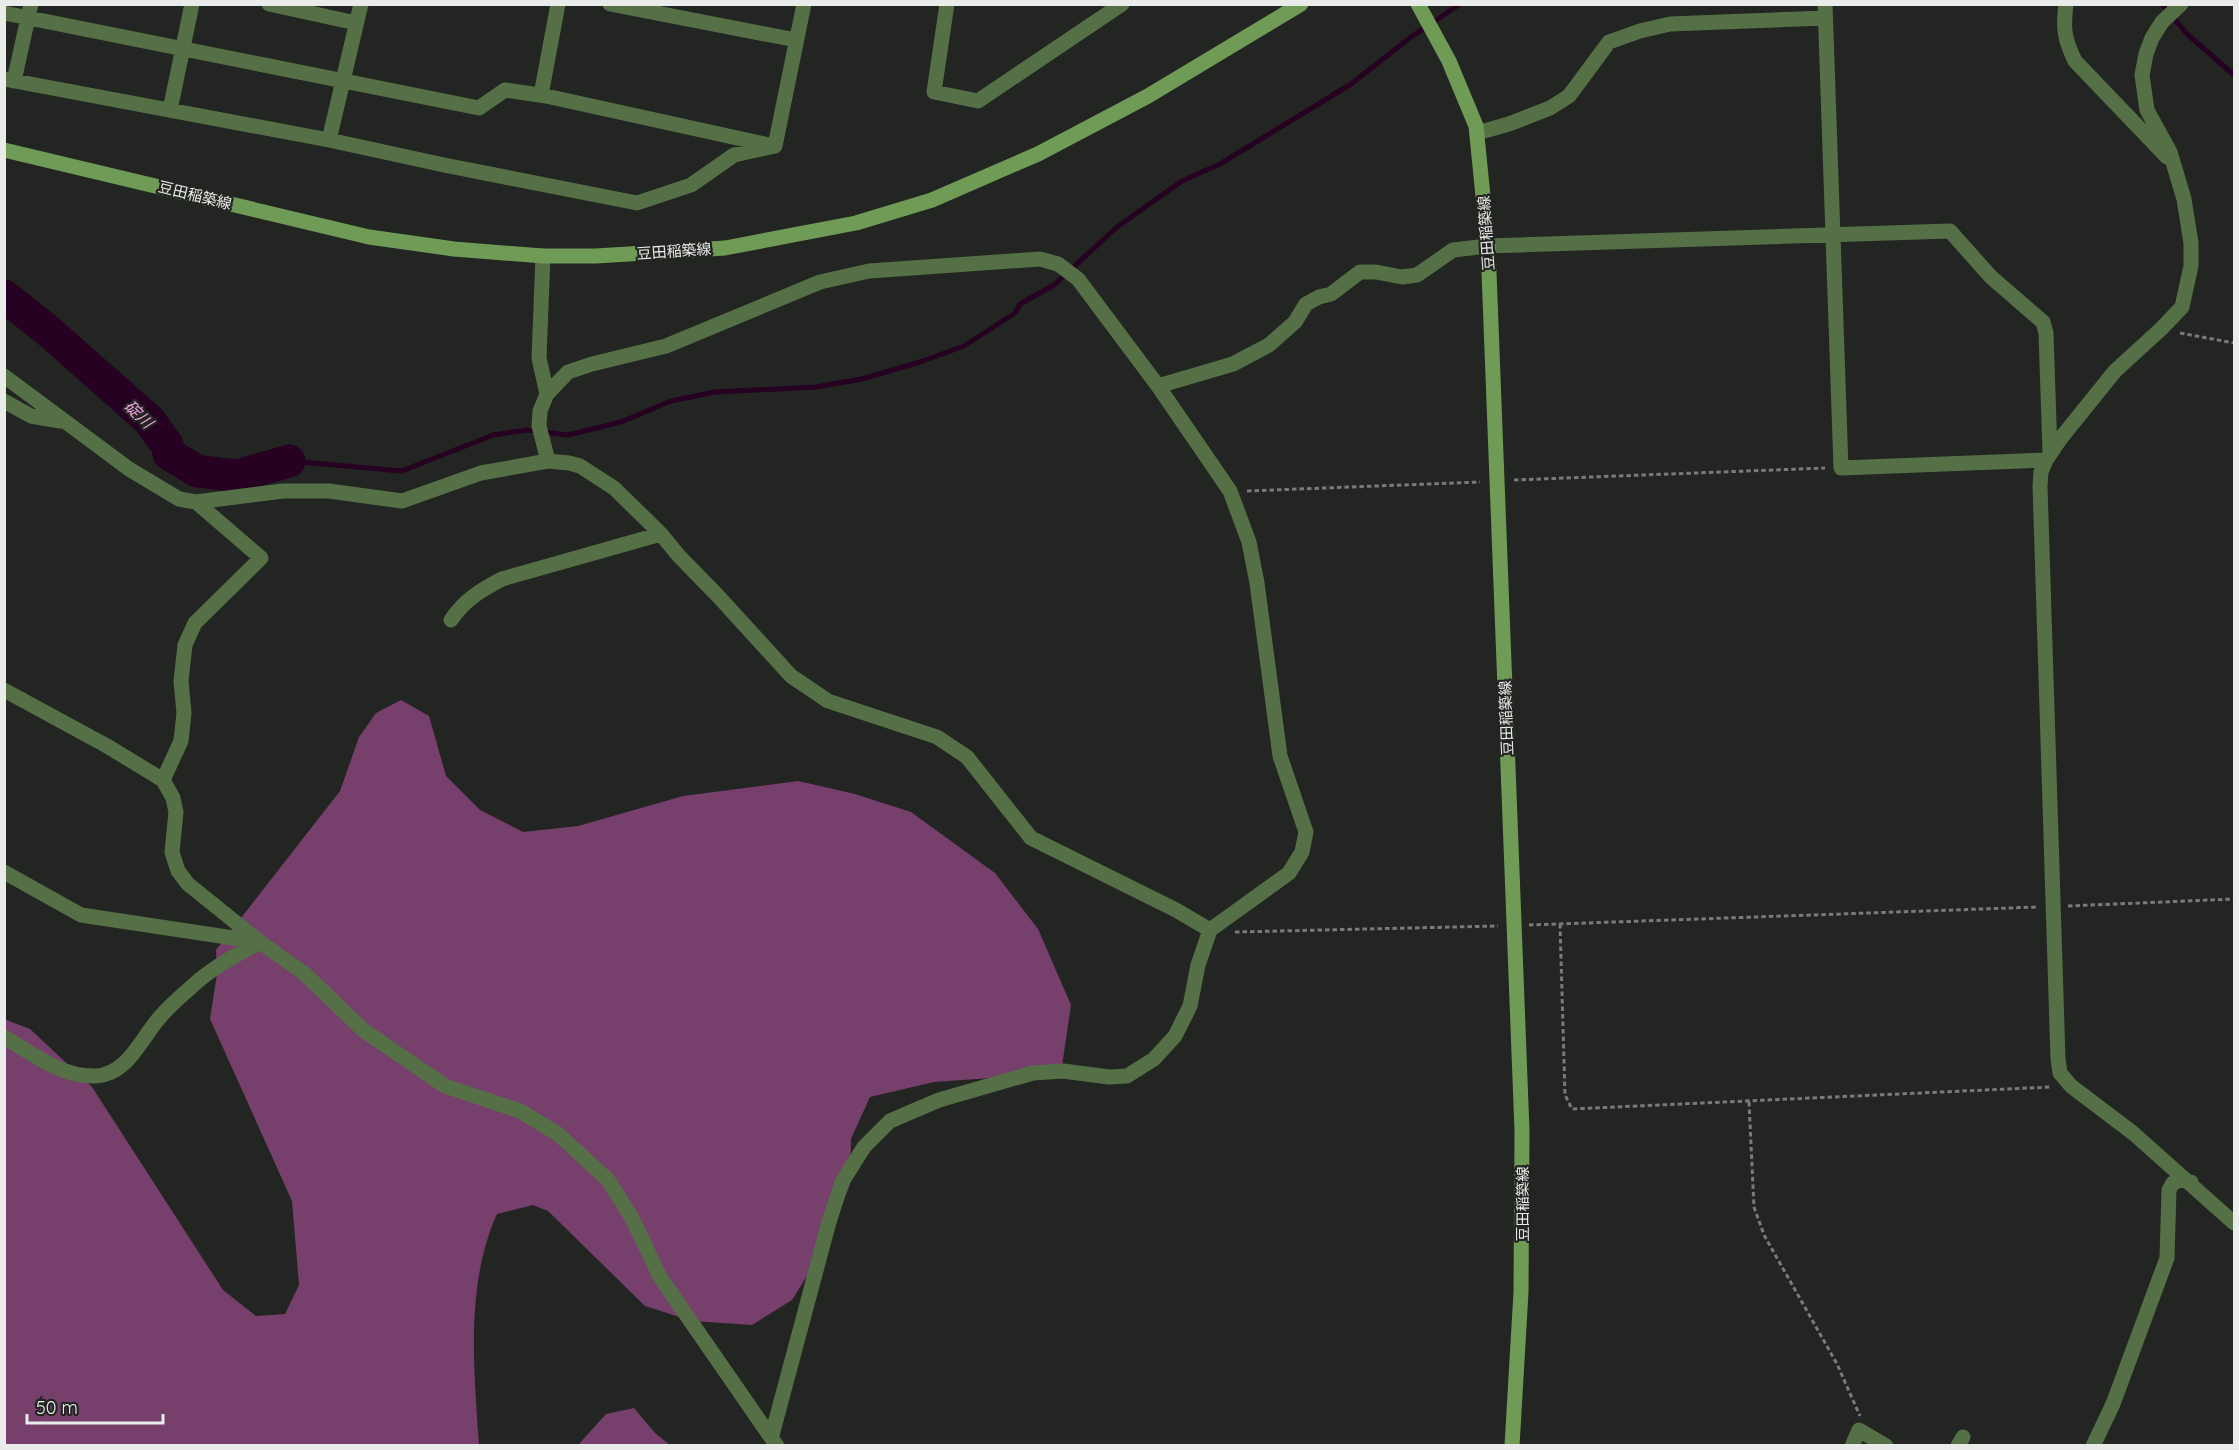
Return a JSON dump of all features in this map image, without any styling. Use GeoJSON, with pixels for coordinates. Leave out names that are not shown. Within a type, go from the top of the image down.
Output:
{"type":"FeatureCollection","features":[{"type":"Feature","properties":{"kind":"main road","name":"豆田稲築線"},"geometry":{"type":"LineString","coordinates":[[4,150],[369,237],[454,249],[543,256],[618,255],[725,248],[856,223],[932,200],[1038,154],[1148,96],[1301,4]]}},
{"type":"Feature","properties":{"kind":"main road","name":"豆田稲築線"},"geometry":{"type":"LineString","coordinates":[[1418,4],[1449,61],[1477,129],[1488,246],[1522,1131],[1521,1269],[1512,1446]]}},
{"type":"Feature","properties":{"kind":"street"},"geometry":{"type":"LineString","coordinates":[[170,110],[192,4]]}},
{"type":"Feature","properties":{"kind":"street"},"geometry":{"type":"LineString","coordinates":[[269,4],[356,22]]}},
{"type":"Feature","properties":{"kind":"street"},"geometry":{"type":"LineString","coordinates":[[330,140],[361,4]]}},
{"type":"Feature","properties":{"kind":"street"},"geometry":{"type":"LineString","coordinates":[[541,95],[558,4]]}},
{"type":"Feature","properties":{"kind":"street"},"geometry":{"type":"LineString","coordinates":[[610,4],[796,40]]}},
{"type":"Feature","properties":{"kind":"street"},"geometry":{"type":"LineString","coordinates":[[775,146],[804,4]]}},
{"type":"Feature","properties":{"kind":"street"},"geometry":{"type":"LineString","coordinates":[[947,4],[934,92],[978,101],[1122,4]]}},
{"type":"Feature","properties":{"kind":"street"},"geometry":{"type":"LineString","coordinates":[[2066,4],[2063,30],[2066,43],[2075,61],[2174,164]]}},
{"type":"Feature","properties":{"kind":"street"},"geometry":{"type":"LineString","coordinates":[[2181,4],[2162,22],[2152,38],[2142,75],[2147,110],[2170,152],[2184,199],[2191,243],[2191,266],[2182,307],[2115,371],[2048,457],[2041,472],[2058,1059],[2060,1073],[2071,1086],[2133,1133],[2235,1223]]}},
{"type":"Feature","properties":{"kind":"street"},"geometry":{"type":"LineString","coordinates":[[29,11],[10,80],[330,140],[637,203],[691,185],[734,155],[775,146]]}},
{"type":"Feature","properties":{"kind":"street"},"geometry":{"type":"LineString","coordinates":[[4,13],[29,11],[182,49],[478,108],[505,90],[541,95],[775,146]]}},
{"type":"Feature","properties":{"kind":"street"},"geometry":{"type":"LineString","coordinates":[[1477,129],[1509,124],[1550,108],[1569,96],[1610,42],[1640,31],[1670,24],[1825,11],[1841,468],[2048,457]]}},
{"type":"Feature","properties":{"kind":"street"},"geometry":{"type":"LineString","coordinates":[[1158,386],[1233,364],[1269,345],[1295,322],[1306,304],[1331,294],[1360,272],[1376,272],[1402,277],[1417,275],[1453,250],[1488,246],[1950,231],[1991,278],[2043,322],[2046,333],[2048,457]]}},
{"type":"Feature","properties":{"kind":"street"},"geometry":{"type":"LineString","coordinates":[[543,256],[539,358],[547,394]]}},
{"type":"Feature","properties":{"kind":"street"},"geometry":{"type":"LineString","coordinates":[[548,461],[539,426],[540,411],[547,394],[568,372],[666,346],[820,282],[869,271],[1040,259],[1058,264],[1078,279],[1158,386],[1230,491],[1249,542],[1257,583],[1280,756],[1306,832],[1302,852],[1289,873],[1210,930],[1198,965],[1190,1006],[1175,1036],[1154,1059],[1127,1076],[1109,1077],[1063,1071],[1033,1073],[939,1100],[890,1121],[864,1147],[842,1182],[829,1222],[775,1440]]}},
{"type":"Feature","properties":{"kind":"street"},"geometry":{"type":"LineString","coordinates":[[4,376],[129,469],[179,499],[196,502],[283,491],[329,491],[402,501],[481,474],[548,461],[570,463],[595,475],[614,488],[661,534],[792,676],[828,701],[937,737],[967,757],[1031,838],[1176,910],[1210,930]]}},
{"type":"Feature","properties":{"kind":"street"},"geometry":{"type":"LineString","coordinates":[[4,401],[31,416],[66,422]]}},
{"type":"Feature","properties":{"kind":"street"},"geometry":{"type":"LineString","coordinates":[[163,780],[181,741],[184,713],[181,681],[185,645],[195,623],[261,558],[196,502]]}},
{"type":"Feature","properties":{"kind":"street"},"geometry":{"type":"LineString","coordinates":[[451,620],[460,606],[479,591],[502,579],[661,534]]}},
{"type":"Feature","properties":{"kind":"street"},"geometry":{"type":"LineString","coordinates":[[4,690],[107,746],[163,780],[173,798],[176,812],[172,852],[178,871],[188,884],[260,942],[305,974],[363,1030],[445,1086],[519,1112],[558,1134],[608,1180],[632,1218],[660,1276],[775,1440]]}},
{"type":"Feature","properties":{"kind":"street"},"geometry":{"type":"LineString","coordinates":[[4,872],[81,915],[260,942]]}},
{"type":"Feature","properties":{"kind":"street"},"geometry":{"type":"LineString","coordinates":[[4,1036],[55,1067],[70,1072],[96,1076],[112,1072],[128,1060],[160,1016],[198,981],[222,963],[260,942]]}},
{"type":"Feature","properties":{"kind":"street"},"geometry":{"type":"LineString","coordinates":[[2093,1446],[2114,1404],[2167,1257],[2169,1190],[2173,1183],[2181,1180],[2191,1182]]}},
{"type":"Feature","properties":{"kind":"street"},"geometry":{"type":"LineString","coordinates":[[1852,1446],[1859,1430],[1886,1446]]}},
{"type":"Feature","properties":{"kind":"path"},"geometry":{"type":"LineString","coordinates":[[2161,329],[2235,343]]}},
{"type":"Feature","properties":{"kind":"path"},"geometry":{"type":"LineString","coordinates":[[1230,491],[1841,468]]}},
{"type":"Feature","properties":{"kind":"path"},"geometry":{"type":"LineString","coordinates":[[1210,930],[1249,932],[1515,926],[2235,899]]}},
{"type":"Feature","properties":{"kind":"path"},"geometry":{"type":"LineString","coordinates":[[1560,924],[1565,1095],[1572,1109],[2071,1086]]}},
{"type":"Feature","properties":{"kind":"path"},"geometry":{"type":"LineString","coordinates":[[1749,1102],[1754,1208],[1764,1235],[1860,1413],[1859,1430]]}},
{"type":"Feature","properties":{"kind":"shaded area"},"geometry":{"type":"Polygon","coordinates":[[[401,700],[429,716],[446,776],[480,810],[523,832],[578,826],[683,796],[798,781],[855,794],[911,812],[995,873],[1038,929],[1071,1005],[1062,1066],[991,1078],[934,1082],[870,1097],[851,1139],[850,1185],[822,1252],[792,1300],[752,1325],[692,1321],[645,1306],[548,1211],[533,1205],[497,1214],[480,1269],[476,1298],[474,1357],[479,1446],[5,1445],[4,1019],[30,1029],[92,1087],[223,1290],[256,1316],[285,1314],[299,1285],[292,1201],[210,1019],[217,974],[216,950],[340,791],[359,737],[376,713],[401,700]]]}},
{"type":"Feature","properties":{"kind":"shaded area"},"geometry":{"type":"Polygon","coordinates":[[[634,1408],[655,1433],[670,1445],[578,1445],[606,1414],[634,1408]]]}},
{"type":"Feature","properties":{"kind":"waterway"},"geometry":{"type":"LineString","coordinates":[[289,461],[402,471],[493,435],[527,430],[568,435],[621,422],[671,401],[715,392],[816,387],[862,379],[964,346],[1015,313],[1020,304],[1054,285],[1117,227],[1182,181],[1220,164],[1351,84],[1411,37],[1460,4]]}},
{"type":"Feature","properties":{"kind":"waterway"},"geometry":{"type":"LineString","coordinates":[[2162,4],[2187,34],[2234,75]]}},
{"type":"Feature","properties":{"kind":"waterway","name":"碇川"},"geometry":{"type":"LineString","coordinates":[[4,296],[46,329],[149,420],[167,445],[169,454],[197,471],[237,476],[289,461]]}}]}
